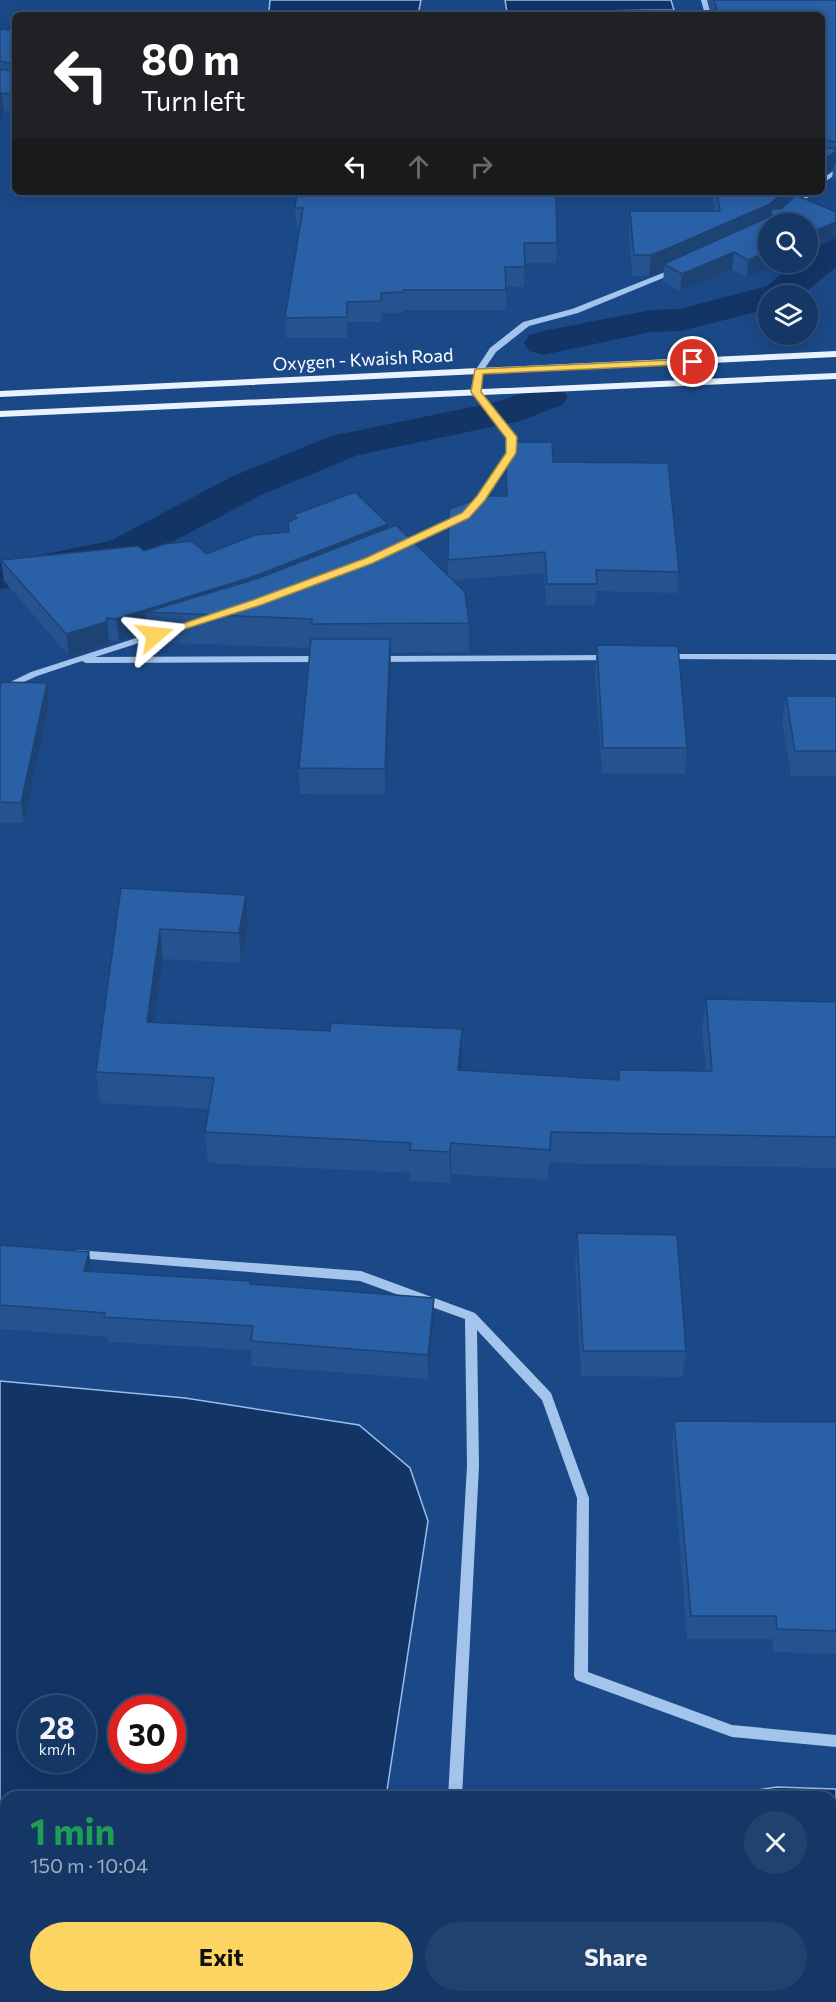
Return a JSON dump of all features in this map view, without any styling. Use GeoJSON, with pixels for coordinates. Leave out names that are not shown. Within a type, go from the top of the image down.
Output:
{"type":"FeatureCollection","features":[{"type":"Feature","properties":{"kind":"main road","name":"Oxygen - Kwaish Road"},"geometry":{"type":"LineString","coordinates":[[0,394],[836,354]]}},
{"type":"Feature","properties":{"kind":"main road","name":"Oxygen - Kwaish Road"},"geometry":{"type":"LineString","coordinates":[[0,414],[478,395],[836,376]]}},
{"type":"Feature","properties":{"kind":"street"},"geometry":{"type":"LineString","coordinates":[[786,213],[807,195]]}},
{"type":"Feature","properties":{"kind":"street"},"geometry":{"type":"LineString","coordinates":[[389,552],[466,516],[511,453],[512,437],[478,395],[479,371],[493,350],[526,324],[575,311],[681,268]]}},
{"type":"Feature","properties":{"kind":"street"},"geometry":{"type":"LineString","coordinates":[[0,690],[34,674],[73,660],[171,630]]}},
{"type":"Feature","properties":{"kind":"street"},"geometry":{"type":"LineString","coordinates":[[371,659],[621,657]]}},
{"type":"Feature","properties":{"kind":"street"},"geometry":{"type":"LineString","coordinates":[[657,657],[836,657]]}},
{"type":"Feature","properties":{"kind":"street"},"geometry":{"type":"LineString","coordinates":[[73,660],[336,659]]}},
{"type":"Feature","properties":{"kind":"street"},"geometry":{"type":"LineString","coordinates":[[58,1253],[362,1276],[471,1316],[547,1397],[583,1498],[581,1676],[732,1731],[836,1741]]}},
{"type":"Feature","properties":{"kind":"street"},"geometry":{"type":"LineString","coordinates":[[455,1791],[473,1466],[471,1316]]}},
{"type":"Feature","properties":{"kind":"water"},"geometry":{"type":"Polygon","coordinates":[[[270,0],[421,0],[419,12],[269,11],[270,0]]]}},
{"type":"Feature","properties":{"kind":"water"},"geometry":{"type":"Polygon","coordinates":[[[505,0],[671,0],[674,10],[507,12],[505,0]]]}},
{"type":"Feature","properties":{"kind":"water"},"geometry":{"type":"Polygon","coordinates":[[[0,1381],[185,1398],[359,1425],[410,1468],[428,1521],[387,1791],[0,1791],[0,1381]]]}},
{"type":"Feature","properties":{"kind":"water"},"geometry":{"type":"Polygon","coordinates":[[[777,1787],[836,1789],[836,1791],[751,1791],[777,1787]]]}},
{"type":"Feature","properties":{"kind":"building"},"geometry":{"type":"Polygon","coordinates":[[[714,0],[836,0],[836,142],[825,140],[825,12],[717,12],[714,0]]]}},
{"type":"Feature","properties":{"kind":"building"},"geometry":{"type":"Polygon","coordinates":[[[0,29],[12,30],[12,64],[0,61],[0,29]]]}},
{"type":"Feature","properties":{"kind":"building"},"geometry":{"type":"Polygon","coordinates":[[[0,69],[12,71],[12,94],[2,93],[0,97],[0,69]]]}},
{"type":"Feature","properties":{"kind":"building"},"geometry":{"type":"Polygon","coordinates":[[[825,147],[836,149],[825,159],[825,147]]]}},
{"type":"Feature","properties":{"kind":"building"},"geometry":{"type":"Polygon","coordinates":[[[297,195],[556,195],[557,243],[524,243],[525,267],[505,267],[506,290],[403,290],[403,292],[381,293],[381,301],[347,302],[347,317],[285,318],[303,208],[295,208],[297,195]]]}},
{"type":"Feature","properties":{"kind":"building"},"geometry":{"type":"Polygon","coordinates":[[[717,195],[780,195],[770,204],[669,248],[651,255],[634,255],[630,211],[720,211],[717,195]]]}},
{"type":"Feature","properties":{"kind":"building"},"geometry":{"type":"Polygon","coordinates":[[[796,195],[836,212],[836,222],[818,229],[818,213],[771,213],[772,209],[781,209],[796,195]]]}},
{"type":"Feature","properties":{"kind":"building"},"geometry":{"type":"Polygon","coordinates":[[[758,222],[758,256],[748,260],[734,252],[682,274],[664,264],[758,222]]]}},
{"type":"Feature","properties":{"kind":"building"},"geometry":{"type":"Polygon","coordinates":[[[512,442],[552,442],[553,462],[668,463],[679,572],[596,570],[597,584],[547,584],[545,552],[448,560],[449,509],[485,496],[507,496],[506,462],[510,462],[512,442]]]}},
{"type":"Feature","properties":{"kind":"building"},"geometry":{"type":"Polygon","coordinates":[[[355,492],[388,524],[252,577],[116,619],[107,618],[106,622],[66,634],[1,560],[138,546],[144,551],[165,544],[192,541],[206,554],[255,535],[289,532],[288,522],[297,518],[293,515],[355,492]]]}},
{"type":"Feature","properties":{"kind":"building"},"geometry":{"type":"Polygon","coordinates":[[[396,525],[465,592],[469,623],[312,624],[312,619],[146,612],[259,578],[396,525]]]}},
{"type":"Feature","properties":{"kind":"building"},"geometry":{"type":"Polygon","coordinates":[[[311,639],[390,639],[385,769],[299,768],[311,639]]]}},
{"type":"Feature","properties":{"kind":"building"},"geometry":{"type":"Polygon","coordinates":[[[597,645],[678,646],[687,748],[603,748],[597,645]]]}},
{"type":"Feature","properties":{"kind":"building"},"geometry":{"type":"Polygon","coordinates":[[[1,682],[47,683],[21,803],[0,802],[1,682]]]}},
{"type":"Feature","properties":{"kind":"building"},"geometry":{"type":"Polygon","coordinates":[[[786,696],[836,696],[836,751],[795,751],[786,696]]]}},
{"type":"Feature","properties":{"kind":"building"},"geometry":{"type":"Polygon","coordinates":[[[121,888],[246,895],[239,933],[160,929],[147,1022],[330,1031],[331,1023],[462,1029],[458,1070],[619,1080],[619,1070],[712,1071],[706,999],[836,1002],[836,1137],[551,1132],[550,1150],[451,1143],[450,1152],[410,1150],[411,1143],[205,1132],[214,1078],[96,1072],[121,888]]]}},
{"type":"Feature","properties":{"kind":"building"},"geometry":{"type":"Polygon","coordinates":[[[577,1233],[677,1235],[686,1351],[583,1351],[577,1233]]]}},
{"type":"Feature","properties":{"kind":"building"},"geometry":{"type":"Polygon","coordinates":[[[0,1245],[89,1252],[84,1271],[250,1281],[250,1284],[434,1298],[428,1355],[251,1341],[253,1326],[104,1317],[105,1313],[0,1305],[0,1245]]]}},
{"type":"Feature","properties":{"kind":"building"},"geometry":{"type":"Polygon","coordinates":[[[674,1421],[836,1422],[836,1631],[777,1629],[776,1616],[691,1616],[674,1421]]]}},
{"type":"Feature","properties":{"kind":"waterway"},"geometry":{"type":"LineString","coordinates":[[791,285],[836,249]]}},
{"type":"Feature","properties":{"kind":"waterway"},"geometry":{"type":"LineString","coordinates":[[543,343],[651,321],[681,320],[758,300]]}},
{"type":"Feature","properties":{"kind":"waterway"},"geometry":{"type":"LineString","coordinates":[[0,576],[88,560],[125,550],[246,486],[346,445],[506,412],[548,397]]}},
{"type":"Feature","properties":{"kind":"route"},"geometry":{"type":"LineString","coordinates":[[155,635],[257,603],[369,560],[466,516],[511,453],[512,437],[476,392],[479,371],[693,362]]}}]}
